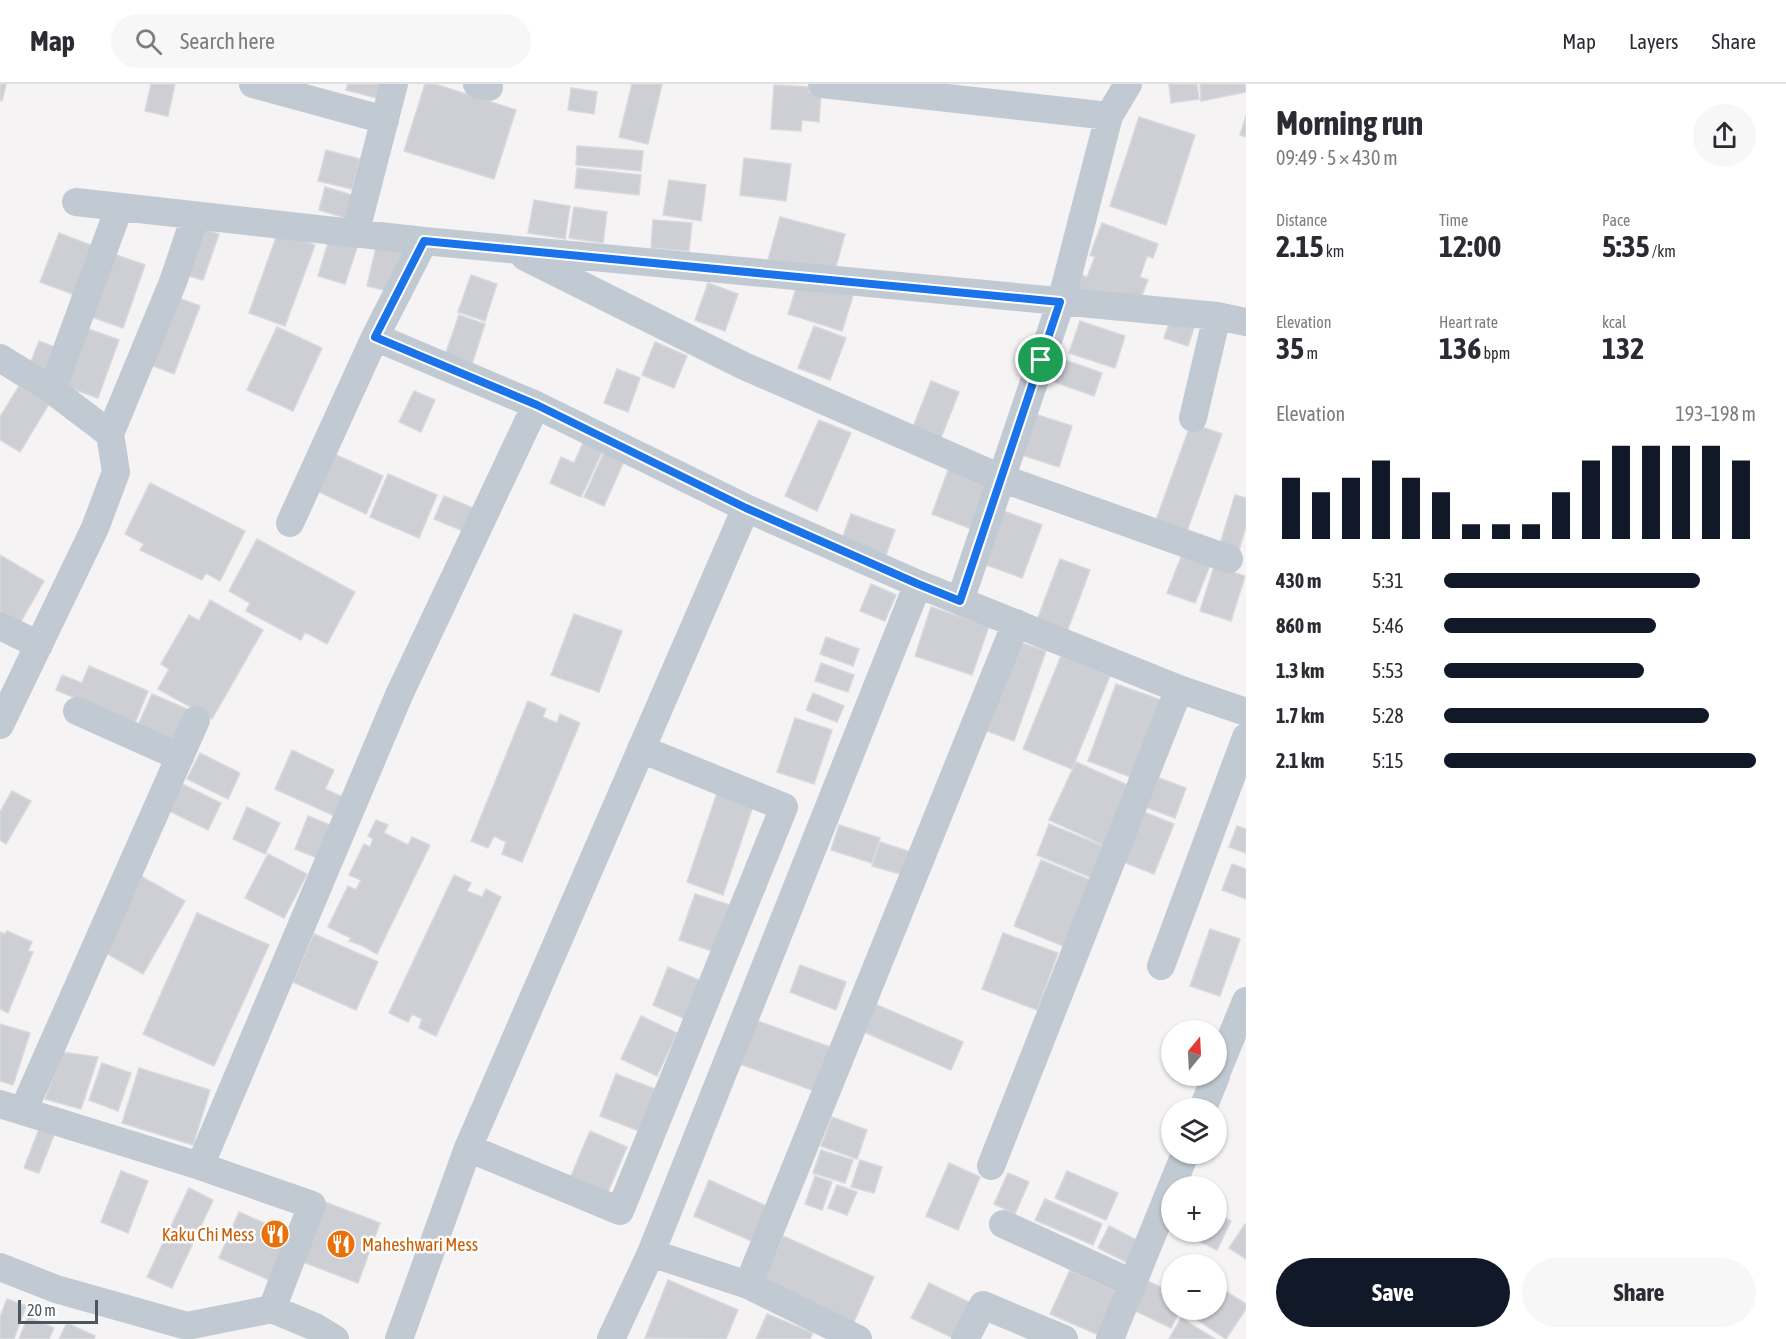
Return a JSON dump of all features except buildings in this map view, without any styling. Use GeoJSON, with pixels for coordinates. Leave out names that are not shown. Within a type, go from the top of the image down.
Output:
{"type":"FeatureCollection","features":[{"type":"Feature","properties":{"kind":"street"},"geometry":{"type":"LineString","coordinates":[[253,84],[385,120]]}},
{"type":"Feature","properties":{"kind":"street"},"geometry":{"type":"LineString","coordinates":[[356,234],[394,84]]}},
{"type":"Feature","properties":{"kind":"street"},"geometry":{"type":"LineString","coordinates":[[822,84],[1109,116]]}},
{"type":"Feature","properties":{"kind":"street"},"geometry":{"type":"LineString","coordinates":[[960,601],[1060,302],[1109,116],[1128,84]]}},
{"type":"Feature","properties":{"kind":"street"},"geometry":{"type":"LineString","coordinates":[[76,202],[424,241],[1217,316],[1246,322]]}},
{"type":"Feature","properties":{"kind":"street"},"geometry":{"type":"LineString","coordinates":[[52,390],[119,208]]}},
{"type":"Feature","properties":{"kind":"street"},"geometry":{"type":"LineString","coordinates":[[4,709],[39,645],[95,528],[116,472],[110,434],[173,282],[195,217]]}},
{"type":"Feature","properties":{"kind":"street"},"geometry":{"type":"LineString","coordinates":[[290,523],[375,337],[424,241]]}},
{"type":"Feature","properties":{"kind":"street"},"geometry":{"type":"LineString","coordinates":[[509,249],[744,366],[1001,478],[1229,559]]}},
{"type":"Feature","properties":{"kind":"street"},"geometry":{"type":"LineString","coordinates":[[1193,418],[1217,316]]}},
{"type":"Feature","properties":{"kind":"street"},"geometry":{"type":"LineString","coordinates":[[375,337],[537,405],[746,508],[918,584],[1179,689],[1246,712]]}},
{"type":"Feature","properties":{"kind":"street"},"geometry":{"type":"LineString","coordinates":[[0,358],[52,390],[110,434]]}},
{"type":"Feature","properties":{"kind":"street"},"geometry":{"type":"LineString","coordinates":[[200,1166],[399,695],[537,405]]}},
{"type":"Feature","properties":{"kind":"street"},"geometry":{"type":"LineString","coordinates":[[399,1339],[468,1148],[746,508]]}},
{"type":"Feature","properties":{"kind":"street"},"geometry":{"type":"LineString","coordinates":[[611,1339],[651,1253],[918,584]]}},
{"type":"Feature","properties":{"kind":"street"},"geometry":{"type":"LineString","coordinates":[[748,1285],[1016,623]]}},
{"type":"Feature","properties":{"kind":"street"},"geometry":{"type":"LineString","coordinates":[[0,626],[39,645]]}},
{"type":"Feature","properties":{"kind":"street"},"geometry":{"type":"LineString","coordinates":[[991,1166],[1179,689]]}},
{"type":"Feature","properties":{"kind":"street"},"geometry":{"type":"LineString","coordinates":[[77,711],[180,757]]}},
{"type":"Feature","properties":{"kind":"street"},"geometry":{"type":"LineString","coordinates":[[196,720],[11,1108],[200,1166],[312,1205],[272,1309]]}},
{"type":"Feature","properties":{"kind":"street"},"geometry":{"type":"LineString","coordinates":[[1161,966],[1246,737]]}},
{"type":"Feature","properties":{"kind":"street"},"geometry":{"type":"LineString","coordinates":[[468,1148],[620,1211],[784,807],[641,749]]}},
{"type":"Feature","properties":{"kind":"street"},"geometry":{"type":"LineString","coordinates":[[1227,1048],[1246,1001]]}},
{"type":"Feature","properties":{"kind":"street"},"geometry":{"type":"LineString","coordinates":[[1110,1339],[1181,1164]]}},
{"type":"Feature","properties":{"kind":"street"},"geometry":{"type":"LineString","coordinates":[[1002,1224],[1132,1282]]}},
{"type":"Feature","properties":{"kind":"street"},"geometry":{"type":"LineString","coordinates":[[651,1253],[748,1285],[858,1339]]}},
{"type":"Feature","properties":{"kind":"street"},"geometry":{"type":"LineString","coordinates":[[0,1267],[56,1289],[187,1326],[272,1309],[315,1327],[336,1339]]}},
{"type":"Feature","properties":{"kind":"street"},"geometry":{"type":"LineString","coordinates":[[965,1339],[983,1305],[1027,1332],[1064,1339]]}},
{"type":"Feature","properties":{"kind":"place","name":"Kaku Chi Mess"},"geometry":{"type":"Point","coordinates":[275,1234]}},
{"type":"Feature","properties":{"kind":"place","name":"Maheshwari Mess"},"geometry":{"type":"Point","coordinates":[341,1244]}},
{"type":"Feature","properties":{"kind":"route"},"geometry":{"type":"LineString","coordinates":[[424,241],[1060,302],[1041,360],[960,601],[746,508],[537,405],[375,337],[424,241]]}}]}
